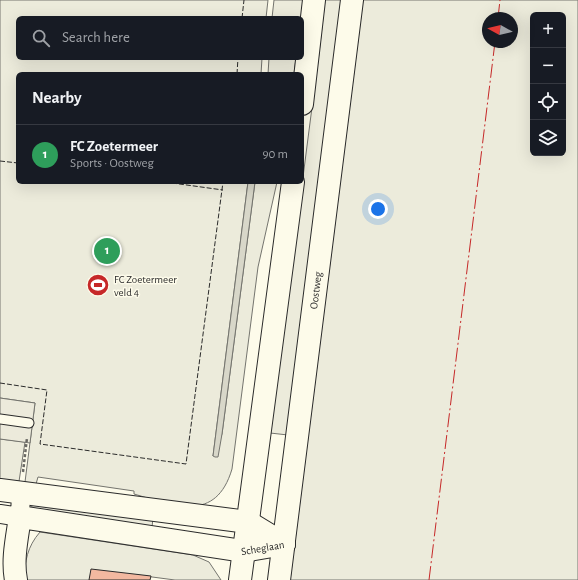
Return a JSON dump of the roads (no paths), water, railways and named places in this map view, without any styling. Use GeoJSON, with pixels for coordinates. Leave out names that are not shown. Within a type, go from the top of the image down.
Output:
{"type":"FeatureCollection","features":[{"type":"Feature","properties":{"kind":"main road"},"geometry":{"type":"LineString","coordinates":[[304,87],[314,0]]}},
{"type":"Feature","properties":{"kind":"main road","name":"Oostweg"},"geometry":{"type":"LineString","coordinates":[[279,580],[352,0]]}},
{"type":"Feature","properties":{"kind":"main road"},"geometry":{"type":"LineString","coordinates":[[240,580],[293,184]]}},
{"type":"Feature","properties":{"kind":"main road","name":"Scheglaan"},"geometry":{"type":"LineString","coordinates":[[10,491],[248,522],[284,544]]}},
{"type":"Feature","properties":{"kind":"main road"},"geometry":{"type":"LineString","coordinates":[[10,516],[16,543],[14,571],[16,580]]}},
{"type":"Feature","properties":{"kind":"main road","name":"Scheglaan"},"geometry":{"type":"LineString","coordinates":[[10,516],[243,551],[284,544]]}},
{"type":"Feature","properties":{"kind":"street"},"geometry":{"type":"LineString","coordinates":[[10,491],[10,516]]}},
{"type":"Feature","properties":{"kind":"lane"},"geometry":{"type":"LineString","coordinates":[[0,419],[29,423]]}},
{"type":"Feature","properties":{"kind":"place","name":"FC Zoetermeer"},"geometry":{"type":"Point","coordinates":[107,251]}},
{"type":"Feature","properties":{"kind":"place","name":"FC Zoetermeer veld 4"},"geometry":{"type":"Point","coordinates":[98,285]}}]}
